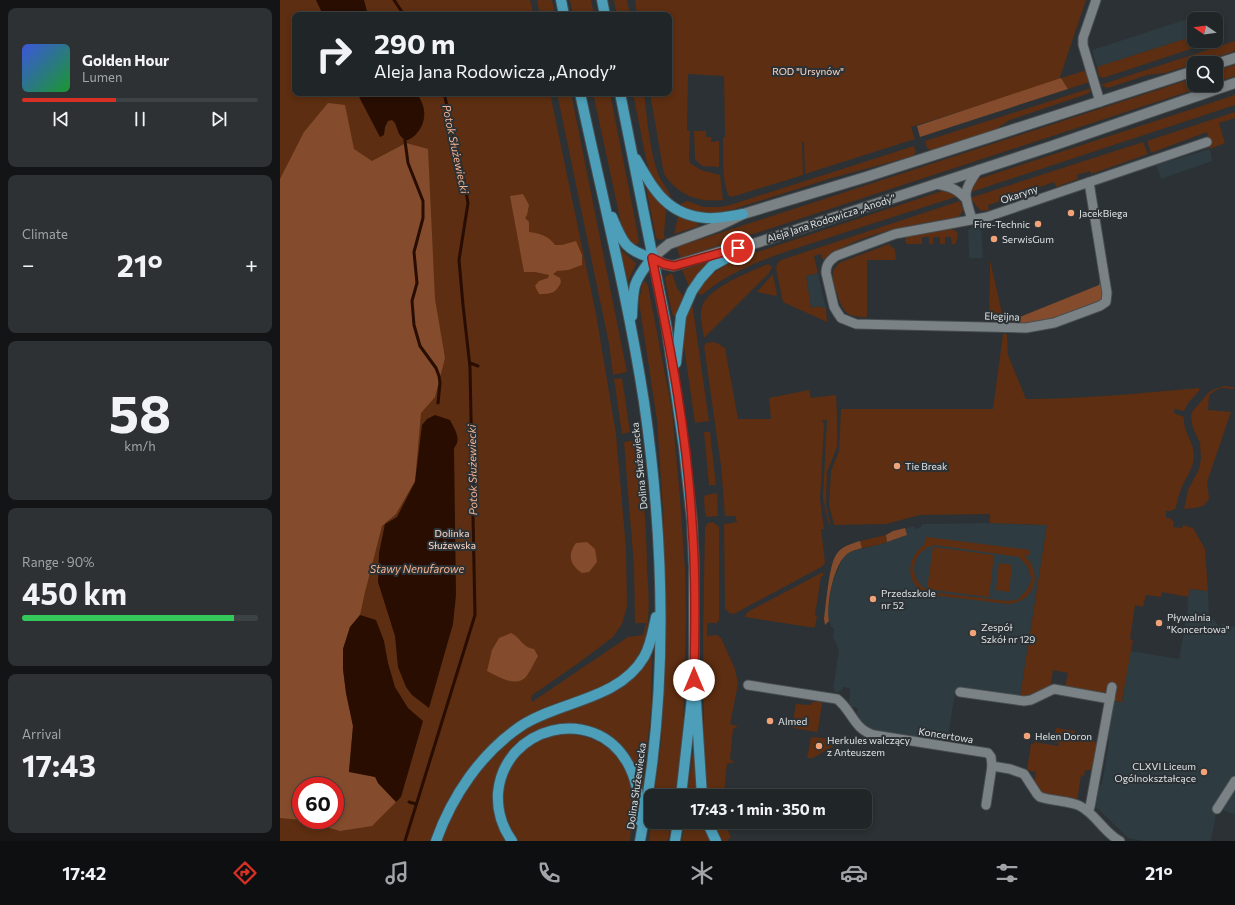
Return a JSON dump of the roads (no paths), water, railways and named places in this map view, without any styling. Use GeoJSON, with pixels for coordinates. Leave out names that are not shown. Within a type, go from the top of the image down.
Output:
{"type":"FeatureCollection","features":[{"type":"Feature","properties":{"kind":"main road"},"geometry":{"type":"LineString","coordinates":[[562,0],[564,12]]}},
{"type":"Feature","properties":{"kind":"main road"},"geometry":{"type":"LineString","coordinates":[[602,0],[604,12]]}},
{"type":"Feature","properties":{"kind":"main road"},"geometry":{"type":"LineString","coordinates":[[1223,62],[1235,58]]}},
{"type":"Feature","properties":{"kind":"main road"},"geometry":{"type":"LineString","coordinates":[[632,336],[634,283],[639,274],[652,258],[669,244],[718,226],[743,214],[866,177],[1187,73]]}},
{"type":"Feature","properties":{"kind":"main road","name":"Aleja Jana Rodowicza „Anody”"},"geometry":{"type":"LineString","coordinates":[[652,258],[664,264],[674,266],[726,250],[750,245],[1049,147],[1235,83]]}},
{"type":"Feature","properties":{"kind":"main road","name":"Dolina Służewiecka"},"geometry":{"type":"LineString","coordinates":[[581,96],[632,336],[644,402],[652,463],[660,601],[659,663],[650,782],[640,841]]}},
{"type":"Feature","properties":{"kind":"main road"},"geometry":{"type":"LineString","coordinates":[[621,96],[666,324],[685,455],[692,522],[694,581],[694,680],[702,789]]}},
{"type":"Feature","properties":{"kind":"main road"},"geometry":{"type":"LineString","coordinates":[[632,151],[650,184],[660,197],[672,208],[689,215],[707,218],[743,214]]}},
{"type":"Feature","properties":{"kind":"main road"},"geometry":{"type":"LineString","coordinates":[[601,190],[618,232],[626,245],[637,253],[652,258]]}},
{"type":"Feature","properties":{"kind":"main road"},"geometry":{"type":"LineString","coordinates":[[675,379],[680,316],[692,291],[712,266],[750,245]]}},
{"type":"Feature","properties":{"kind":"main road"},"geometry":{"type":"LineString","coordinates":[[436,841],[448,810],[463,785],[482,761],[508,736],[522,725],[535,718],[618,684],[633,672],[644,657],[648,648],[660,601]]}},
{"type":"Feature","properties":{"kind":"main road"},"geometry":{"type":"LineString","coordinates":[[682,789],[694,680]]}},
{"type":"Feature","properties":{"kind":"main road"},"geometry":{"type":"LineString","coordinates":[[512,841],[503,824],[498,803],[500,782],[506,764],[516,751],[529,740],[545,732],[566,728],[584,730],[601,737],[616,748],[627,761],[635,780],[637,792],[640,815],[640,841]]}},
{"type":"Feature","properties":{"kind":"main road"},"geometry":{"type":"LineString","coordinates":[[675,841],[677,829]]}},
{"type":"Feature","properties":{"kind":"main road"},"geometry":{"type":"LineString","coordinates":[[710,829],[716,841]]}},
{"type":"Feature","properties":{"kind":"street"},"geometry":{"type":"LineString","coordinates":[[1096,0],[1082,45],[1100,102]]}},
{"type":"Feature","properties":{"kind":"street","name":"Okaryny"},"geometry":{"type":"LineString","coordinates":[[836,256],[895,234],[987,216],[1207,142]]}},
{"type":"Feature","properties":{"kind":"street"},"geometry":{"type":"LineString","coordinates":[[965,198],[968,183],[978,170]]}},
{"type":"Feature","properties":{"kind":"street","name":"Elegijna"},"geometry":{"type":"LineString","coordinates":[[836,256],[828,263],[826,273],[834,307],[841,318],[846,321],[856,324],[990,326],[1016,328],[1026,328],[1054,323],[1105,304],[1107,300],[1089,182]]}},
{"type":"Feature","properties":{"kind":"street"},"geometry":{"type":"LineString","coordinates":[[935,184],[949,186],[959,191],[965,198],[972,219]]}},
{"type":"Feature","properties":{"kind":"street","name":"Koncertowa"},"geometry":{"type":"LineString","coordinates":[[748,685],[836,699],[842,704],[861,729],[874,735],[986,752],[991,757],[992,766]]}},
{"type":"Feature","properties":{"kind":"street"},"geometry":{"type":"LineString","coordinates":[[1088,811],[1090,807],[1112,687]]}},
{"type":"Feature","properties":{"kind":"street"},"geometry":{"type":"LineString","coordinates":[[960,692],[1024,701],[1031,700],[1054,689],[1110,699]]}},
{"type":"Feature","properties":{"kind":"street"},"geometry":{"type":"LineString","coordinates":[[986,805],[992,766],[1010,769],[1024,774],[1040,797],[1078,805],[1088,811],[1112,836],[1120,841]]}},
{"type":"Feature","properties":{"kind":"street"},"geometry":{"type":"LineString","coordinates":[[1217,809],[1235,781]]}},
{"type":"Feature","properties":{"kind":"water"},"geometry":{"type":"Polygon","coordinates":[[[316,0],[364,0],[367,12],[322,12],[316,0]]]}},
{"type":"Feature","properties":{"kind":"water"},"geometry":{"type":"Polygon","coordinates":[[[359,96],[419,96],[423,104],[424,120],[417,133],[405,141],[399,134],[395,123],[392,120],[388,121],[385,127],[384,135],[380,137],[359,96]]]}},
{"type":"Feature","properties":{"kind":"water","name":"Stawy Nenufarowe"},"geometry":{"type":"Polygon","coordinates":[[[435,415],[450,420],[458,438],[454,448],[456,595],[453,624],[429,708],[412,695],[406,687],[398,667],[395,636],[378,582],[379,553],[385,524],[397,517],[415,482],[422,425],[427,419],[435,415]]]}},
{"type":"Feature","properties":{"kind":"water"},"geometry":{"type":"Polygon","coordinates":[[[360,615],[376,620],[384,641],[388,663],[395,687],[408,708],[423,721],[401,797],[396,802],[378,783],[375,777],[349,772],[353,726],[346,693],[343,669],[343,649],[350,627],[360,615]]]}},
{"type":"Feature","properties":{"kind":"waterway","name":"Potok Służewiecki"},"geometry":{"type":"LineString","coordinates":[[394,0],[402,12]]}},
{"type":"Feature","properties":{"kind":"waterway","name":"Potok Służewiecki"},"geometry":{"type":"LineString","coordinates":[[405,841],[475,615],[470,367],[459,260],[468,203],[445,96]]}},
{"type":"Feature","properties":{"kind":"waterway"},"geometry":{"type":"LineString","coordinates":[[405,141],[408,163],[423,201],[423,218],[414,252],[417,283],[412,301],[414,325],[420,346],[436,368],[439,376],[440,383],[438,403]]}},
{"type":"Feature","properties":{"kind":"waterway"},"geometry":{"type":"LineString","coordinates":[[470,363],[478,366]]}},
{"type":"Feature","properties":{"kind":"waterway"},"geometry":{"type":"LineString","coordinates":[[409,802],[416,804]]}},
{"type":"Feature","properties":{"kind":"place","name":"JacekBiega"},"geometry":{"type":"Point","coordinates":[1071,213]}},
{"type":"Feature","properties":{"kind":"place","name":"Fire-Technic"},"geometry":{"type":"Point","coordinates":[1038,224]}},
{"type":"Feature","properties":{"kind":"place","name":"SerwisGum"},"geometry":{"type":"Point","coordinates":[994,239]}},
{"type":"Feature","properties":{"kind":"place","name":"Tie Break"},"geometry":{"type":"Point","coordinates":[897,466]}},
{"type":"Feature","properties":{"kind":"place","name":"Przedszkole nr 52"},"geometry":{"type":"Point","coordinates":[873,599]}},
{"type":"Feature","properties":{"kind":"place","name":"Pływalnia \"Koncertowa\""},"geometry":{"type":"Point","coordinates":[1159,623]}},
{"type":"Feature","properties":{"kind":"place","name":"Zespół Szkół nr 129"},"geometry":{"type":"Point","coordinates":[973,633]}},
{"type":"Feature","properties":{"kind":"place","name":"Almed"},"geometry":{"type":"Point","coordinates":[770,721]}},
{"type":"Feature","properties":{"kind":"place","name":"Helen Doron"},"geometry":{"type":"Point","coordinates":[1027,736]}},
{"type":"Feature","properties":{"kind":"place","name":"Herkules walczący z Anteuszem"},"geometry":{"type":"Point","coordinates":[819,746]}},
{"type":"Feature","properties":{"kind":"place","name":"CLXVI Liceum Ogólnokształcące"},"geometry":{"type":"Point","coordinates":[1204,772]}},
{"type":"Feature","properties":{"kind":"park label","name":"ROD \"Ursynów\""},"geometry":{"type":"Point","coordinates":[808,71]}},
{"type":"Feature","properties":{"kind":"park label","name":"Dolinka Służewska"},"geometry":{"type":"Point","coordinates":[452,538]}}]}
